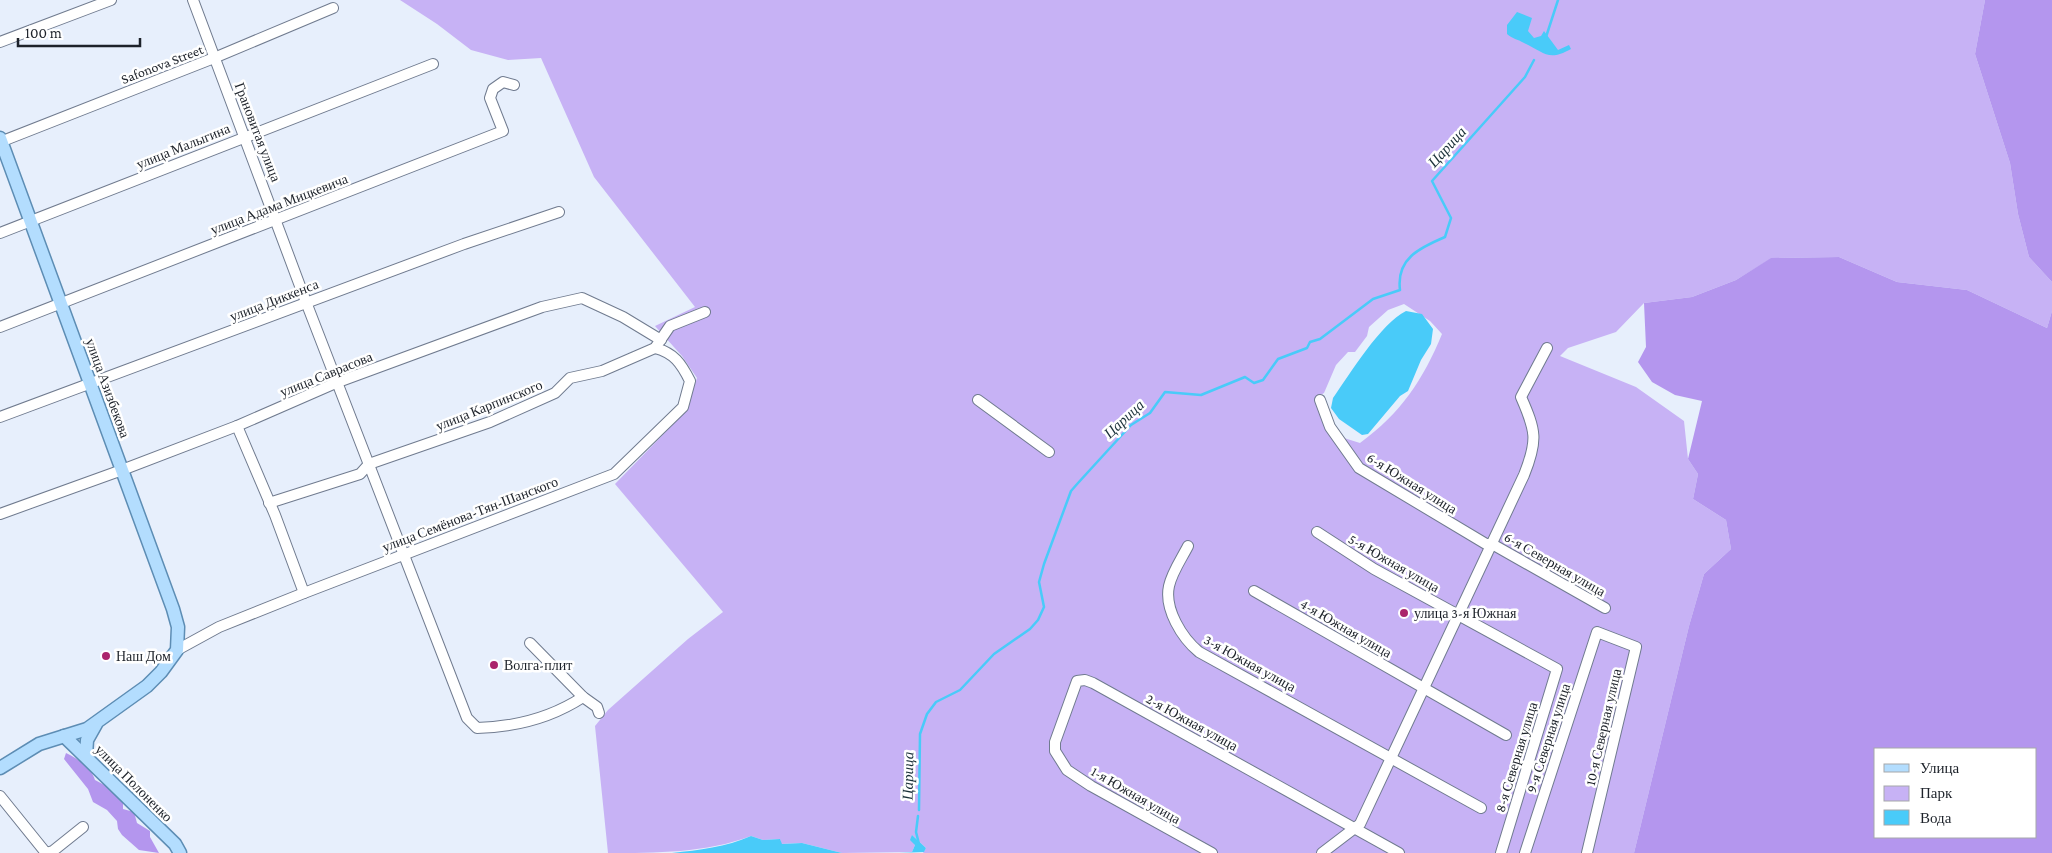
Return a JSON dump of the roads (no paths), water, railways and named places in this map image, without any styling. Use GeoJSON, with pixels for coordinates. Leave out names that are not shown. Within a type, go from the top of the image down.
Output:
{"type":"FeatureCollection","features":[{"type":"Feature","properties":{"kind":"main road","name":"улица Азизбекова"},"geometry":{"type":"LineString","coordinates":[[0,140],[174,609],[178,627],[177,650]]}},
{"type":"Feature","properties":{"kind":"main road"},"geometry":{"type":"LineString","coordinates":[[0,768],[39,744],[96,724],[153,680],[171,660],[177,650]]}},
{"type":"Feature","properties":{"kind":"main road"},"geometry":{"type":"LineString","coordinates":[[86,756],[87,740],[96,724]]}},
{"type":"Feature","properties":{"kind":"main road","name":"улица Полоненко"},"geometry":{"type":"LineString","coordinates":[[64,736],[175,844],[180,853]]}},
{"type":"Feature","properties":{"kind":"street"},"geometry":{"type":"LineString","coordinates":[[0,42],[111,0]]}},
{"type":"Feature","properties":{"kind":"street","name":"Грановитая улица"},"geometry":{"type":"LineString","coordinates":[[193,0],[246,136],[306,302],[467,718],[477,728],[494,727],[540,718],[565,709],[583,697]]}},
{"type":"Feature","properties":{"kind":"street","name":"Safonova Street"},"geometry":{"type":"LineString","coordinates":[[0,140],[214,58],[333,8]]}},
{"type":"Feature","properties":{"kind":"street","name":"улица Малыгина"},"geometry":{"type":"LineString","coordinates":[[0,233],[433,64]]}},
{"type":"Feature","properties":{"kind":"street","name":"улица Адама Мицкевича"},"geometry":{"type":"LineString","coordinates":[[0,327],[503,131],[490,98],[493,89],[503,82],[514,85]]}},
{"type":"Feature","properties":{"kind":"street","name":"улица Диккенса"},"geometry":{"type":"LineString","coordinates":[[0,417],[464,244],[559,212]]}},
{"type":"Feature","properties":{"kind":"street","name":"улица Саврасова"},"geometry":{"type":"LineString","coordinates":[[0,514],[237,426],[338,382],[542,307],[582,298],[623,317],[658,344]]}},
{"type":"Feature","properties":{"kind":"street","name":"улица Карпинского"},"geometry":{"type":"LineString","coordinates":[[269,503],[360,474],[369,464],[490,422],[555,393],[570,378],[602,372],[658,344],[670,326],[705,312]]}},
{"type":"Feature","properties":{"kind":"street","name":"улица Семёнова-Тян-Шанского"},"geometry":{"type":"LineString","coordinates":[[177,650],[219,627],[614,474],[683,407],[690,381],[681,364],[658,344]]}},
{"type":"Feature","properties":{"kind":"street"},"geometry":{"type":"LineString","coordinates":[[1322,853],[1360,824],[1530,460],[1535,441],[1531,419],[1521,397],[1546,348]]}},
{"type":"Feature","properties":{"kind":"street"},"geometry":{"type":"LineString","coordinates":[[978,400],[1049,452]]}},
{"type":"Feature","properties":{"kind":"street","name":"6-я Южная улица"},"geometry":{"type":"LineString","coordinates":[[1320,400],[1330,427],[1359,468],[1486,544],[1492,544]]}},
{"type":"Feature","properties":{"kind":"street"},"geometry":{"type":"LineString","coordinates":[[237,426],[275,514],[304,593]]}},
{"type":"Feature","properties":{"kind":"street","name":"5-я Южная улица"},"geometry":{"type":"LineString","coordinates":[[1316,532],[1374,569],[1557,668]]}},
{"type":"Feature","properties":{"kind":"street","name":"6-я Северная улица"},"geometry":{"type":"LineString","coordinates":[[1492,544],[1605,608]]}},
{"type":"Feature","properties":{"kind":"street","name":"3-я Южная улица"},"geometry":{"type":"LineString","coordinates":[[1188,546],[1169,585],[1169,603],[1186,641],[1199,652],[1481,808]]}},
{"type":"Feature","properties":{"kind":"street","name":"4-я Южная улица"},"geometry":{"type":"LineString","coordinates":[[1254,591],[1506,735]]}},
{"type":"Feature","properties":{"kind":"street","name":"9-я Северная улица"},"geometry":{"type":"LineString","coordinates":[[1525,853],[1597,632]]}},
{"type":"Feature","properties":{"kind":"street","name":"10-я Северная улица"},"geometry":{"type":"LineString","coordinates":[[1587,853],[1636,647],[1597,632]]}},
{"type":"Feature","properties":{"kind":"street"},"geometry":{"type":"LineString","coordinates":[[530,643],[583,697],[597,707],[599,713]]}},
{"type":"Feature","properties":{"kind":"street","name":"8-я Северная улица"},"geometry":{"type":"LineString","coordinates":[[1501,853],[1557,668]]}},
{"type":"Feature","properties":{"kind":"street","name":"2-я Южная улица"},"geometry":{"type":"LineString","coordinates":[[1054,751],[1058,732],[1077,681],[1085,680],[1356,828]]}},
{"type":"Feature","properties":{"kind":"street","name":"1-я Южная улица"},"geometry":{"type":"LineString","coordinates":[[1054,751],[1067,770],[1091,786],[1212,853]]}},
{"type":"Feature","properties":{"kind":"street"},"geometry":{"type":"LineString","coordinates":[[0,796],[46,853],[53,851],[83,827]]}},
{"type":"Feature","properties":{"kind":"street"},"geometry":{"type":"LineString","coordinates":[[1356,828],[1399,853]]}},
{"type":"Feature","properties":{"kind":"water"},"geometry":{"type":"Polygon","coordinates":[[[1517,12],[1532,18],[1528,31],[1534,38],[1541,36],[1544,31],[1558,50],[1569,45],[1571,49],[1557,55],[1546,54],[1509,36],[1507,34],[1507,25],[1517,12]]]}},
{"type":"Feature","properties":{"kind":"water"},"geometry":{"type":"Polygon","coordinates":[[[1406,311],[1422,314],[1433,329],[1431,344],[1421,360],[1408,391],[1400,396],[1368,434],[1362,435],[1339,419],[1331,408],[1333,398],[1376,337],[1396,317],[1406,311]]]}},
{"type":"Feature","properties":{"kind":"water"},"geometry":{"type":"Polygon","coordinates":[[[912,835],[926,848],[924,852],[899,853],[912,852],[915,845],[910,840],[912,835]]]}},
{"type":"Feature","properties":{"kind":"water"},"geometry":{"type":"Polygon","coordinates":[[[751,836],[763,840],[780,839],[782,844],[802,843],[842,853],[672,853],[722,845],[751,836]]]}},
{"type":"Feature","properties":{"kind":"waterway","name":"Царица"},"geometry":{"type":"LineString","coordinates":[[1546,37],[1558,0]]}},
{"type":"Feature","properties":{"kind":"waterway","name":"Царица"},"geometry":{"type":"LineString","coordinates":[[919,810],[920,734],[927,714],[936,702],[960,690],[994,654],[1030,629],[1038,620],[1044,607],[1039,582],[1071,491],[1131,425],[1150,413],[1165,392],[1201,395],[1245,377],[1254,383],[1263,380],[1278,359],[1307,348],[1310,342],[1320,339],[1373,299],[1400,290],[1400,279],[1406,263],[1418,250],[1445,237],[1451,218],[1432,181],[1525,77],[1534,60]]}},
{"type":"Feature","properties":{"kind":"waterway","name":"Царица"},"geometry":{"type":"LineString","coordinates":[[918,816],[916,832],[919,844]]}},
{"type":"Feature","properties":{"kind":"place","name":"улица 3-я Южная"},"geometry":{"type":"Point","coordinates":[1404,613]}},
{"type":"Feature","properties":{"kind":"place","name":"Наш Дом"},"geometry":{"type":"Point","coordinates":[106,656]}},
{"type":"Feature","properties":{"kind":"place","name":"Волга-плит"},"geometry":{"type":"Point","coordinates":[494,665]}}]}
